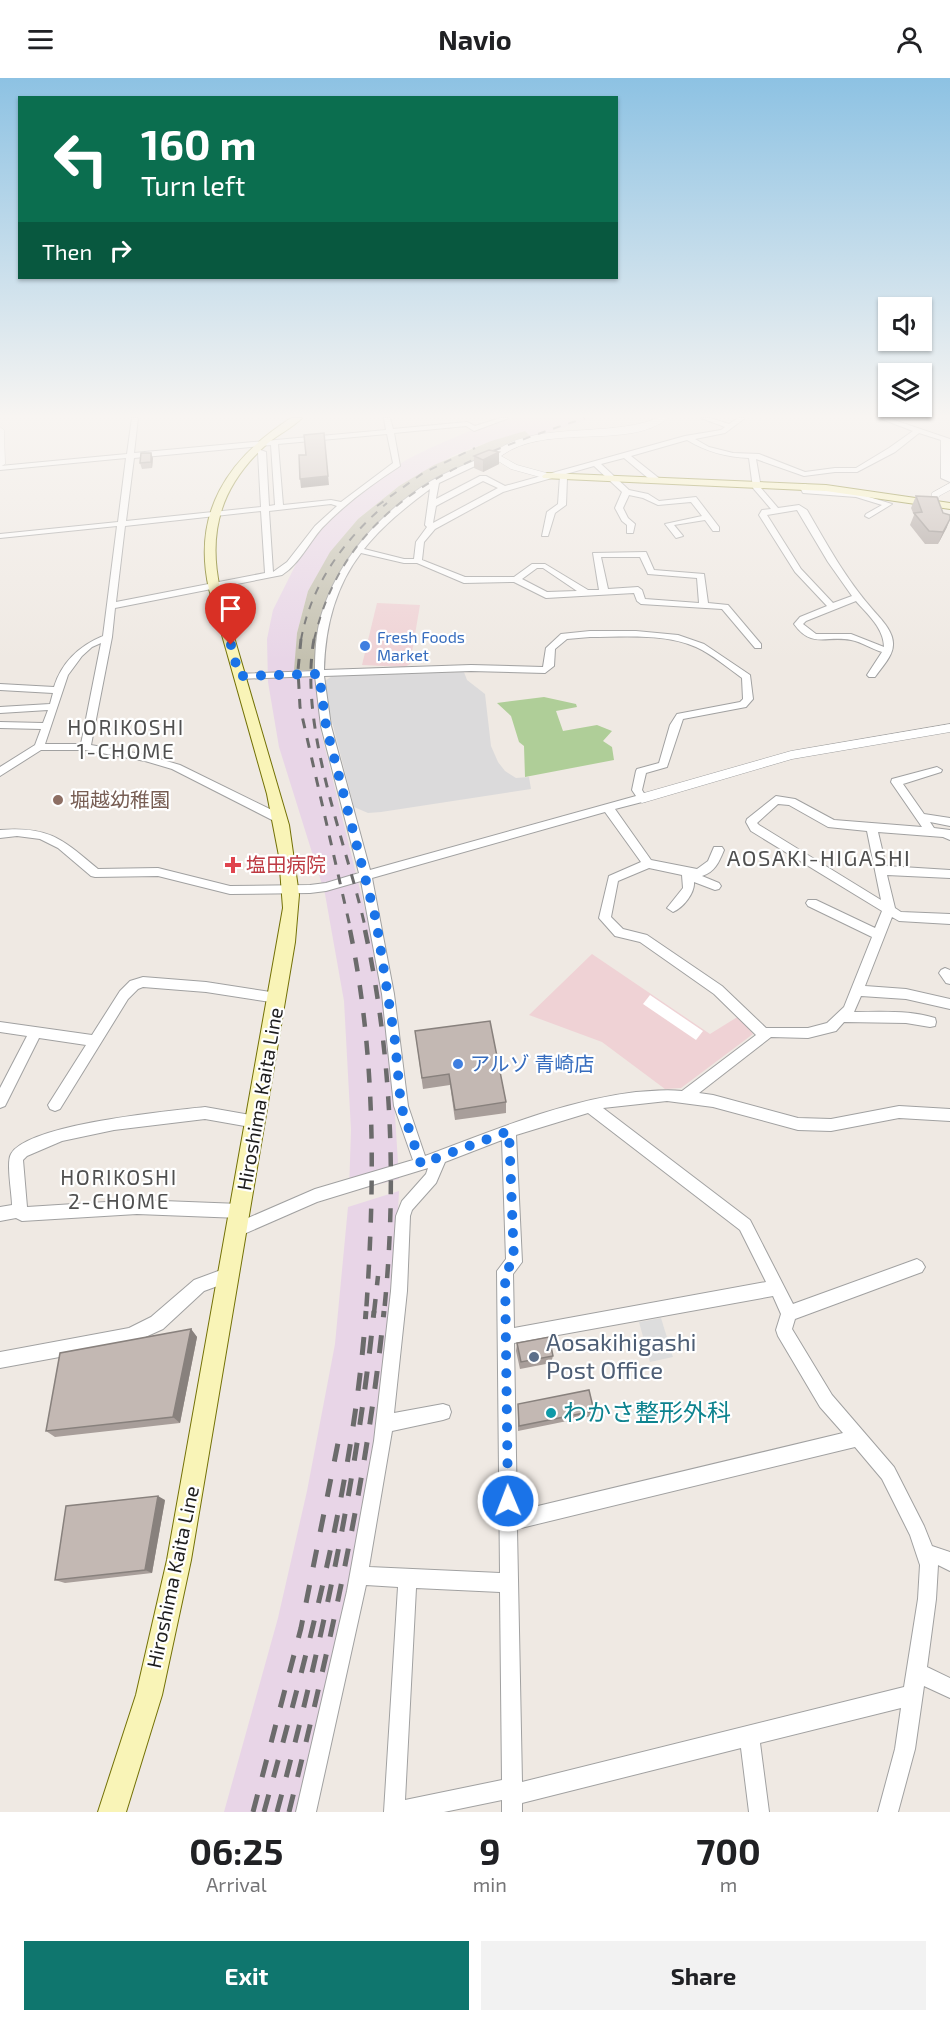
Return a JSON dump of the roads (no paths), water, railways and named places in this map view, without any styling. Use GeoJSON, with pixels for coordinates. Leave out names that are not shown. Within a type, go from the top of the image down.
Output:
{"type":"FeatureCollection","features":[{"type":"Feature","properties":{"kind":"main road","name":"Hiroshima Kaita Line"},"geometry":{"type":"LineString","coordinates":[[112,1812],[149,1695],[179,1560],[278,998],[292,890],[280,819],[214,585],[208,541],[213,514],[220,499]]}},
{"type":"Feature","properties":{"kind":"main road"},"geometry":{"type":"LineString","coordinates":[[907,499],[950,506]]}},
{"type":"Feature","properties":{"kind":"street"},"geometry":{"type":"LineString","coordinates":[[85,747],[107,637],[124,499]]}},
{"type":"Feature","properties":{"kind":"street"},"geometry":{"type":"LineString","coordinates":[[265,499],[269,575]]}},
{"type":"Feature","properties":{"kind":"street"},"geometry":{"type":"LineString","coordinates":[[277,499],[279,507]]}},
{"type":"Feature","properties":{"kind":"street"},"geometry":{"type":"LineString","coordinates":[[110,606],[269,575],[286,569],[306,541],[350,499]]}},
{"type":"Feature","properties":{"kind":"street"},"geometry":{"type":"LineString","coordinates":[[411,499],[381,524],[359,550],[343,575],[330,604],[322,632],[319,674],[326,726],[366,875],[387,984],[401,1106],[421,1164]]}},
{"type":"Feature","properties":{"kind":"street"},"geometry":{"type":"LineString","coordinates":[[432,527],[429,525],[433,499]]}},
{"type":"Feature","properties":{"kind":"street"},"geometry":{"type":"LineString","coordinates":[[433,504],[443,499]]}},
{"type":"Feature","properties":{"kind":"street"},"geometry":{"type":"LineString","coordinates":[[418,561],[416,553],[424,534],[432,527],[486,499]]}},
{"type":"Feature","properties":{"kind":"street"},"geometry":{"type":"LineString","coordinates":[[545,534],[551,512],[562,505],[562,499]]}},
{"type":"Feature","properties":{"kind":"street"},"geometry":{"type":"LineString","coordinates":[[623,499],[619,507],[625,519],[631,524],[630,531]]}},
{"type":"Feature","properties":{"kind":"street"},"geometry":{"type":"LineString","coordinates":[[651,499],[658,504],[693,499],[716,529]]}},
{"type":"Feature","properties":{"kind":"street"},"geometry":{"type":"LineString","coordinates":[[767,499],[776,510]]}},
{"type":"Feature","properties":{"kind":"street"},"geometry":{"type":"LineString","coordinates":[[869,516],[888,504],[870,499]]}},
{"type":"Feature","properties":{"kind":"street"},"geometry":{"type":"LineString","coordinates":[[933,503],[934,499]]}},
{"type":"Feature","properties":{"kind":"street"},"geometry":{"type":"LineString","coordinates":[[0,536],[331,502],[342,505]]}},
{"type":"Feature","properties":{"kind":"street"},"geometry":{"type":"LineString","coordinates":[[831,606],[798,570],[763,515],[765,512],[799,507],[804,512],[824,550],[883,629],[888,639],[887,650],[872,675]]}},
{"type":"Feature","properties":{"kind":"street"},"geometry":{"type":"LineString","coordinates":[[679,536],[669,524],[707,517]]}},
{"type":"Feature","properties":{"kind":"street"},"geometry":{"type":"LineString","coordinates":[[359,550],[404,561],[418,561],[464,580],[516,579],[546,595],[638,590],[641,601],[725,607],[758,646]]}},
{"type":"Feature","properties":{"kind":"street"},"geometry":{"type":"LineString","coordinates":[[604,591],[596,555],[643,554],[651,572],[701,576],[704,606]]}},
{"type":"Feature","properties":{"kind":"street"},"geometry":{"type":"LineString","coordinates":[[516,579],[535,566],[545,566],[585,592]]}},
{"type":"Feature","properties":{"kind":"street"},"geometry":{"type":"LineString","coordinates":[[857,597],[831,606],[803,619],[798,624],[803,632],[812,638],[851,637],[887,650]]}},
{"type":"Feature","properties":{"kind":"street"},"geometry":{"type":"LineString","coordinates":[[239,676],[471,668],[545,670],[549,666],[551,648],[564,636],[590,634],[678,638],[701,646],[747,677],[748,699],[742,705],[680,716],[663,765],[641,771],[638,776],[637,790],[642,798]]}},
{"type":"Feature","properties":{"kind":"street"},"geometry":{"type":"LineString","coordinates":[[39,747],[58,696],[57,690],[73,662],[87,645],[107,637]]}},
{"type":"Feature","properties":{"kind":"street"},"geometry":{"type":"LineString","coordinates":[[0,687],[57,690]]}},
{"type":"Feature","properties":{"kind":"street"},"geometry":{"type":"LineString","coordinates":[[0,710],[54,707]]}},
{"type":"Feature","properties":{"kind":"street"},"geometry":{"type":"LineString","coordinates":[[0,725],[47,726]]}},
{"type":"Feature","properties":{"kind":"street"},"geometry":{"type":"LineString","coordinates":[[0,834],[25,831],[51,837],[95,873],[145,871],[230,890],[292,890],[326,886],[609,809],[791,755],[927,734],[950,728]]}},
{"type":"Feature","properties":{"kind":"street"},"geometry":{"type":"LineString","coordinates":[[0,772],[39,747],[85,747],[146,758],[176,767],[280,819]]}},
{"type":"Feature","properties":{"kind":"street"},"geometry":{"type":"LineString","coordinates":[[932,832],[896,782],[938,770]]}},
{"type":"Feature","properties":{"kind":"street"},"geometry":{"type":"LineString","coordinates":[[950,836],[946,833],[832,824],[791,802],[776,800],[751,822],[755,828],[899,916],[950,919]]}},
{"type":"Feature","properties":{"kind":"street"},"geometry":{"type":"LineString","coordinates":[[609,809],[648,864]]}},
{"type":"Feature","properties":{"kind":"street"},"geometry":{"type":"LineString","coordinates":[[921,817],[950,822]]}},
{"type":"Feature","properties":{"kind":"street"},"geometry":{"type":"LineString","coordinates":[[684,1097],[769,1032],[808,1033],[831,1027],[849,1010],[889,909],[872,828]]}},
{"type":"Feature","properties":{"kind":"street"},"geometry":{"type":"LineString","coordinates":[[688,875],[705,871],[715,861],[718,850]]}},
{"type":"Feature","properties":{"kind":"street"},"geometry":{"type":"LineString","coordinates":[[715,886],[658,863],[648,864],[613,879],[605,918],[619,933],[643,939],[718,990],[765,1035]]}},
{"type":"Feature","properties":{"kind":"street"},"geometry":{"type":"LineString","coordinates":[[881,870],[950,874]]}},
{"type":"Feature","properties":{"kind":"street"},"geometry":{"type":"LineString","coordinates":[[673,908],[689,889],[688,875]]}},
{"type":"Feature","properties":{"kind":"street"},"geometry":{"type":"LineString","coordinates":[[812,903],[879,935]]}},
{"type":"Feature","properties":{"kind":"street"},"geometry":{"type":"LineString","coordinates":[[55,1104],[124,995],[134,985],[143,982],[206,987],[278,998]]}},
{"type":"Feature","properties":{"kind":"street"},"geometry":{"type":"LineString","coordinates":[[856,991],[906,994],[950,1004]]}},
{"type":"Feature","properties":{"kind":"street"},"geometry":{"type":"LineString","coordinates":[[842,1017],[906,1018],[930,1022]]}},
{"type":"Feature","properties":{"kind":"street"},"geometry":{"type":"LineString","coordinates":[[0,1027],[95,1041]]}},
{"type":"Feature","properties":{"kind":"street"},"geometry":{"type":"LineString","coordinates":[[0,1102],[35,1033]]}},
{"type":"Feature","properties":{"kind":"street"},"geometry":{"type":"LineString","coordinates":[[237,1230],[315,1196],[421,1164],[509,1131],[590,1106],[666,1095],[713,1101],[798,1124],[831,1125],[899,1112],[950,1115]]}},
{"type":"Feature","properties":{"kind":"street"},"geometry":{"type":"LineString","coordinates":[[590,1106],[745,1225],[789,1313],[784,1330],[826,1401],[888,1473],[918,1532],[928,1566],[927,1599],[905,1749],[888,1812]]}},
{"type":"Feature","properties":{"kind":"street"},"geometry":{"type":"LineString","coordinates":[[240,1211],[137,1207],[22,1214],[16,1158],[22,1151],[61,1135],[114,1124],[205,1113],[256,1122]]}},
{"type":"Feature","properties":{"kind":"street"},"geometry":{"type":"LineString","coordinates":[[509,1131],[514,1262],[505,1271],[512,1799]]}},
{"type":"Feature","properties":{"kind":"street"},"geometry":{"type":"LineString","coordinates":[[306,1812],[359,1576],[395,1341],[403,1216],[407,1206],[431,1178],[439,1158]]}},
{"type":"Feature","properties":{"kind":"street"},"geometry":{"type":"LineString","coordinates":[[0,1214],[20,1210]]}},
{"type":"Feature","properties":{"kind":"street"},"geometry":{"type":"LineString","coordinates":[[789,1313],[917,1267]]}},
{"type":"Feature","properties":{"kind":"street"},"geometry":{"type":"LineString","coordinates":[[0,1360],[130,1335],[158,1323],[199,1285],[229,1275]]}},
{"type":"Feature","properties":{"kind":"street"},"geometry":{"type":"LineString","coordinates":[[506,1337],[776,1288]]}},
{"type":"Feature","properties":{"kind":"street"},"geometry":{"type":"LineString","coordinates":[[383,1425],[443,1412]]}},
{"type":"Feature","properties":{"kind":"street"},"geometry":{"type":"LineString","coordinates":[[508,1522],[858,1438]]}},
{"type":"Feature","properties":{"kind":"street"},"geometry":{"type":"LineString","coordinates":[[925,1554],[939,1556],[950,1562]]}},
{"type":"Feature","properties":{"kind":"street"},"geometry":{"type":"LineString","coordinates":[[359,1576],[509,1583]]}},
{"type":"Feature","properties":{"kind":"street"},"geometry":{"type":"LineString","coordinates":[[408,1577],[394,1812],[512,1799],[913,1695]]}},
{"type":"Feature","properties":{"kind":"street"},"geometry":{"type":"LineString","coordinates":[[916,1672],[950,1688]]}},
{"type":"Feature","properties":{"kind":"street"},"geometry":{"type":"LineString","coordinates":[[749,1736],[759,1812]]}},
{"type":"Feature","properties":{"kind":"railway"},"geometry":{"type":"LineString","coordinates":[[377,506],[387,499]]}},
{"type":"Feature","properties":{"kind":"railway"},"geometry":{"type":"LineString","coordinates":[[314,640],[330,592],[353,552],[382,519],[407,499]]}},
{"type":"Feature","properties":{"kind":"railway"},"geometry":{"type":"LineString","coordinates":[[301,640],[313,600],[332,564],[357,532],[387,503]]}},
{"type":"Feature","properties":{"kind":"railway"},"geometry":{"type":"LineString","coordinates":[[301,639],[298,670],[300,707],[351,931]]}},
{"type":"Feature","properties":{"kind":"railway"},"geometry":{"type":"LineString","coordinates":[[314,639],[311,674],[318,748],[366,931]]}},
{"type":"Feature","properties":{"kind":"railway"},"geometry":{"type":"LineString","coordinates":[[350,930],[365,1025],[371,1120],[371,1216],[366,1313]]}},
{"type":"Feature","properties":{"kind":"railway"},"geometry":{"type":"LineString","coordinates":[[365,930],[381,1024],[389,1120],[390,1217],[384,1313]]}},
{"type":"Feature","properties":{"kind":"railway"},"geometry":{"type":"LineString","coordinates":[[374,1313],[378,1276]]}},
{"type":"Feature","properties":{"kind":"railway"},"geometry":{"type":"LineString","coordinates":[[264,1812],[313,1626],[340,1501],[360,1375],[366,1311]]}},
{"type":"Feature","properties":{"kind":"railway"},"geometry":{"type":"LineString","coordinates":[[277,1812],[323,1626],[336,1563],[358,1438],[374,1311]]}},
{"type":"Feature","properties":{"kind":"railway"},"geometry":{"type":"LineString","coordinates":[[289,1812],[346,1563],[368,1438],[384,1311]]}},
{"type":"Feature","properties":{"kind":"railway"},"geometry":{"type":"LineString","coordinates":[[253,1812],[301,1628],[341,1428]]}},
{"type":"Feature","properties":{"kind":"place","name":"Fresh Foods Market"},"geometry":{"type":"Point","coordinates":[365,646]}},
{"type":"Feature","properties":{"kind":"place","name":"堀越幼稚園"},"geometry":{"type":"Point","coordinates":[58,800]}},
{"type":"Feature","properties":{"kind":"place","name":"塩田病院"},"geometry":{"type":"Point","coordinates":[233,865]}},
{"type":"Feature","properties":{"kind":"place","name":"アルゾ 青崎店"},"geometry":{"type":"Point","coordinates":[458,1064]}},
{"type":"Feature","properties":{"kind":"place","name":"Aosakihigashi Post Office"},"geometry":{"type":"Point","coordinates":[534,1357]}},
{"type":"Feature","properties":{"kind":"place","name":"わかさ整形外科"},"geometry":{"type":"Point","coordinates":[551,1413]}},
{"type":"Feature","properties":{"kind":"district","name":"HORIKOSHI 1-CHOME"},"geometry":{"type":"Point","coordinates":[126,740]}},
{"type":"Feature","properties":{"kind":"district","name":"AOSAKI-HIGASHI"},"geometry":{"type":"Point","coordinates":[819,858]}},
{"type":"Feature","properties":{"kind":"district","name":"HORIKOSHI 2-CHOME"},"geometry":{"type":"Point","coordinates":[119,1190]}}]}
